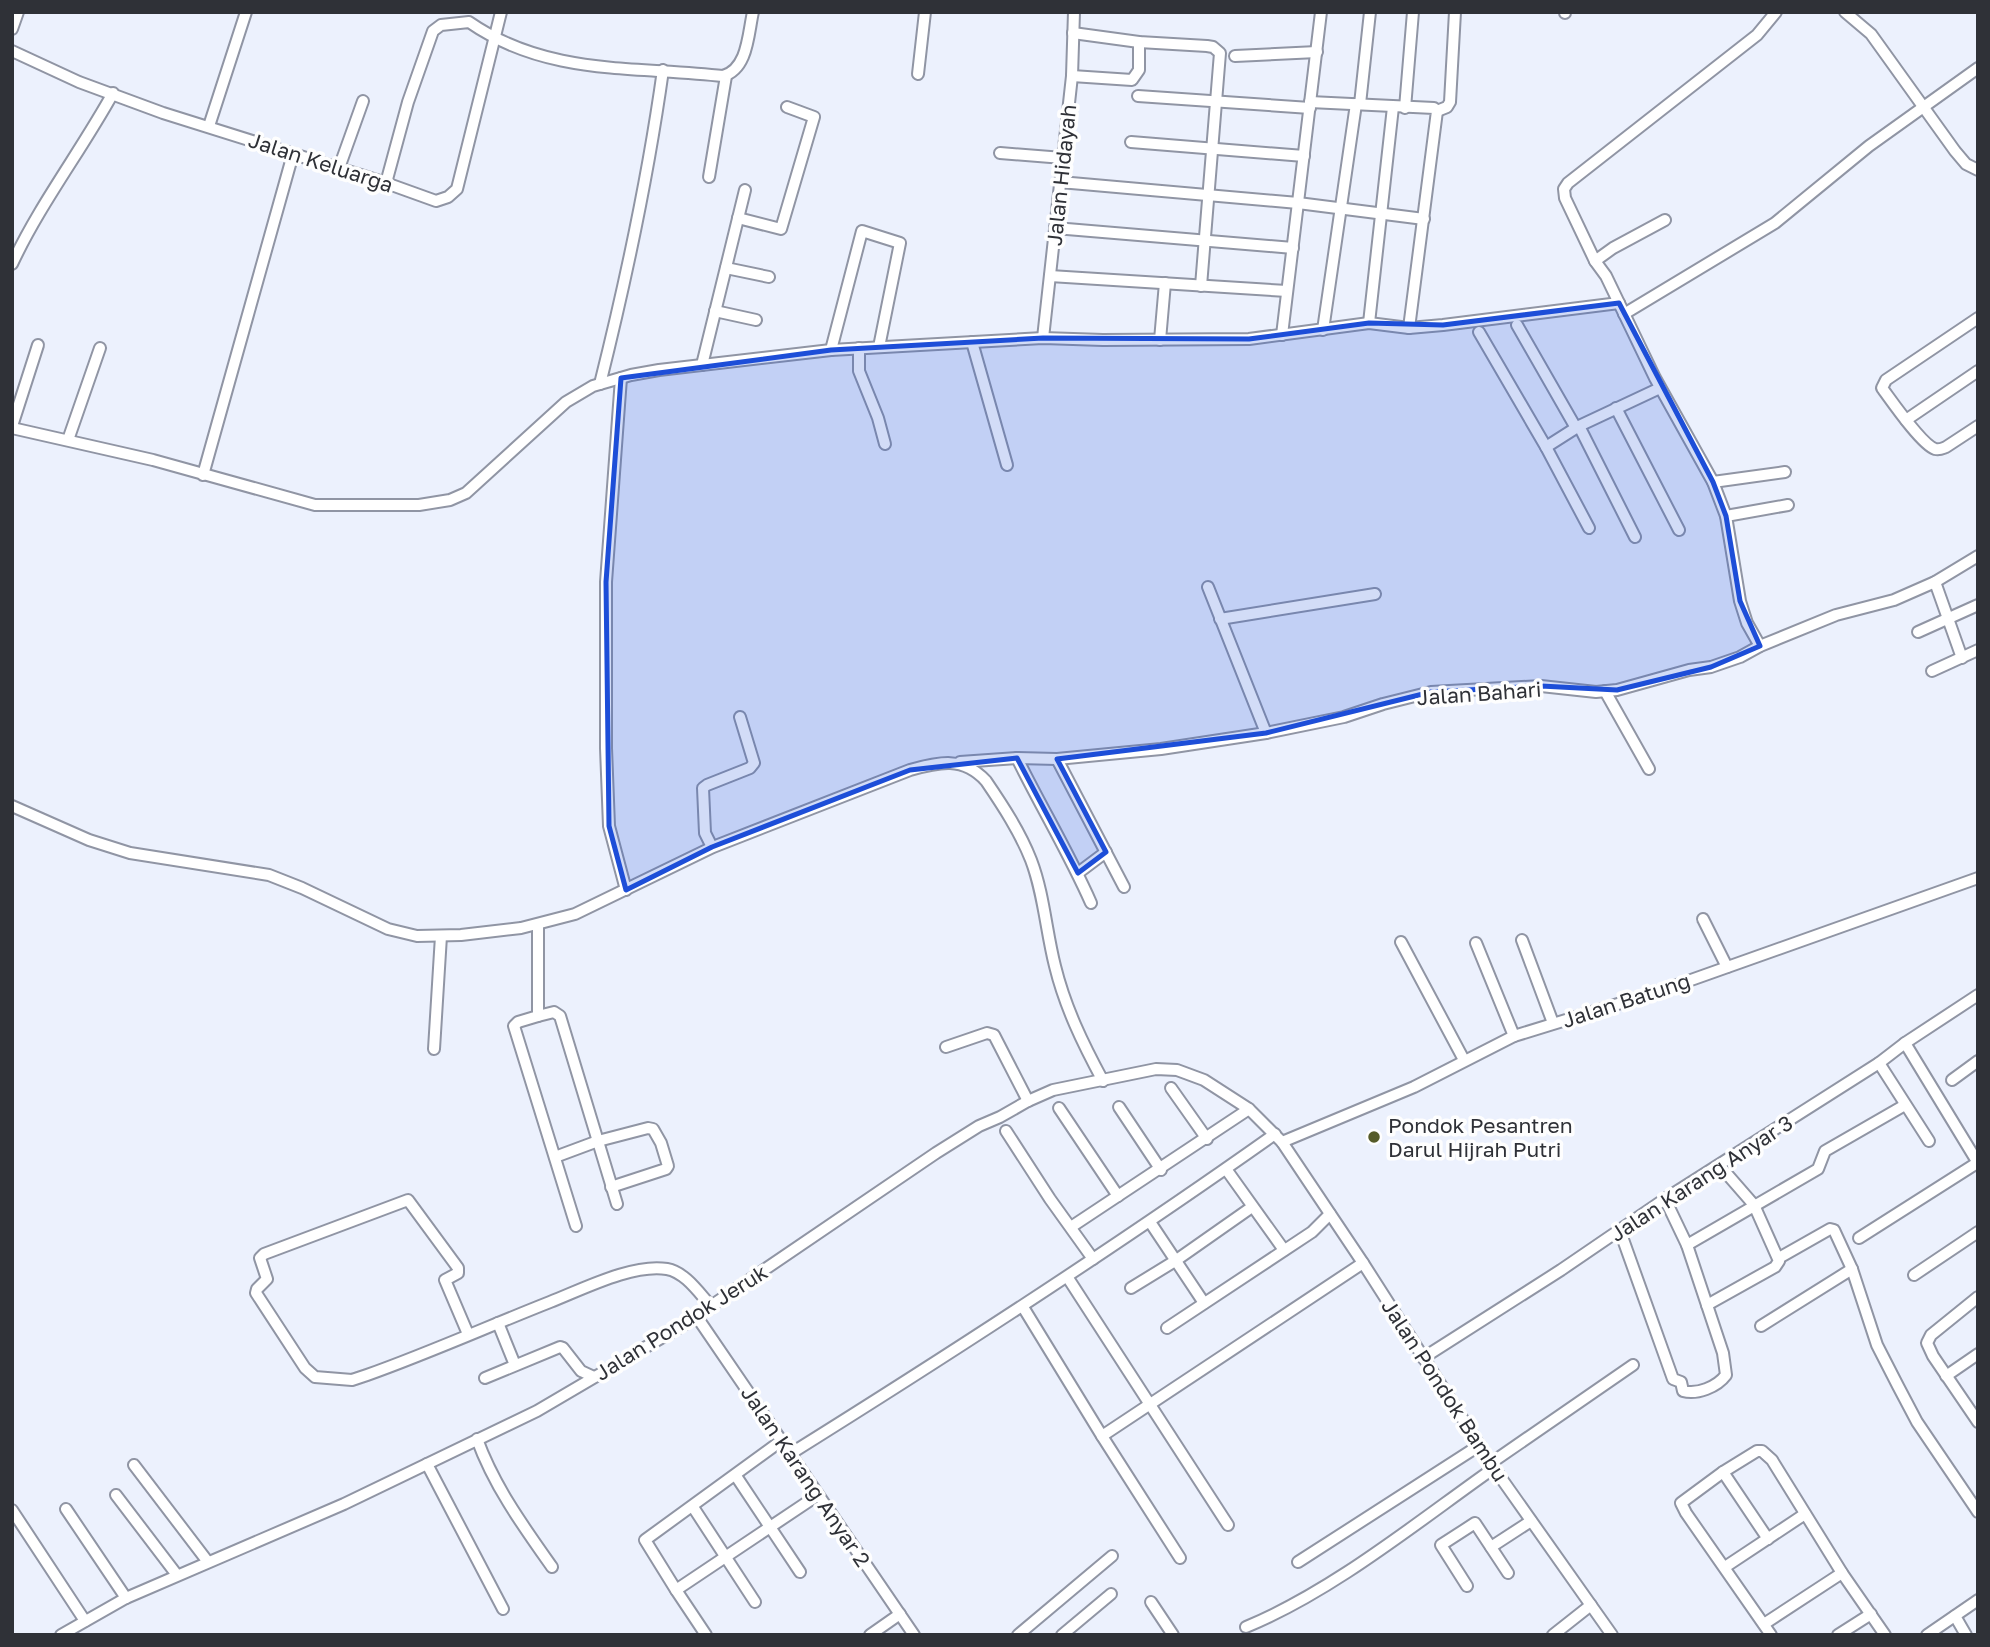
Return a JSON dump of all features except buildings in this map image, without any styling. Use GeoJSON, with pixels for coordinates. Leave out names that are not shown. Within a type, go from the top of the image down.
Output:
{"type":"FeatureCollection","features":[{"type":"Feature","properties":{"kind":"street"},"geometry":{"type":"LineString","coordinates":[[12,29],[19,12]]}},
{"type":"Feature","properties":{"kind":"street"},"geometry":{"type":"LineString","coordinates":[[209,126],[246,12]]}},
{"type":"Feature","properties":{"kind":"street","name":"Jalan Keluarga"},"geometry":{"type":"LineString","coordinates":[[12,51],[79,82],[163,113],[436,201],[449,197],[457,189],[501,12]]}},
{"type":"Feature","properties":{"kind":"street"},"geometry":{"type":"LineString","coordinates":[[386,183],[408,102],[433,31],[441,25],[467,17],[494,39],[523,51],[568,63],[726,76],[737,68],[741,60],[753,12]]}},
{"type":"Feature","properties":{"kind":"street"},"geometry":{"type":"LineString","coordinates":[[918,74],[925,12]]}},
{"type":"Feature","properties":{"kind":"street","name":"Jalan Hidayah"},"geometry":{"type":"LineString","coordinates":[[1043,338],[1072,75],[1074,12]]}},
{"type":"Feature","properties":{"kind":"street"},"geometry":{"type":"LineString","coordinates":[[1282,335],[1321,12]]}},
{"type":"Feature","properties":{"kind":"street"},"geometry":{"type":"LineString","coordinates":[[1323,330],[1370,12]]}},
{"type":"Feature","properties":{"kind":"street"},"geometry":{"type":"LineString","coordinates":[[1370,324],[1382,214],[1413,12]]}},
{"type":"Feature","properties":{"kind":"street"},"geometry":{"type":"LineString","coordinates":[[1437,111],[1450,103],[1455,12]]}},
{"type":"Feature","properties":{"kind":"street"},"geometry":{"type":"LineString","coordinates":[[1760,646],[1747,623],[1740,601],[1726,516],[1713,482],[1660,388],[1606,276],[1595,261],[1565,198],[1564,189],[1568,183],[1757,35],[1776,12]]}},
{"type":"Feature","properties":{"kind":"street"},"geometry":{"type":"LineString","coordinates":[[1848,13],[1871,34],[1955,151],[1966,164],[1978,170]]}},
{"type":"Feature","properties":{"kind":"street"},"geometry":{"type":"LineString","coordinates":[[1073,33],[1139,42],[1207,46],[1218,50],[1221,57],[1201,286]]}},
{"type":"Feature","properties":{"kind":"street"},"geometry":{"type":"LineString","coordinates":[[1072,75],[1132,80],[1139,70],[1139,42]]}},
{"type":"Feature","properties":{"kind":"street"},"geometry":{"type":"LineString","coordinates":[[1235,56],[1317,52]]}},
{"type":"Feature","properties":{"kind":"street"},"geometry":{"type":"LineString","coordinates":[[38,345],[12,427],[153,460],[315,505],[419,505],[450,500],[475,486],[566,402],[600,384],[659,369],[859,348],[1043,338],[1249,339],[1370,324],[1409,328],[1622,309],[1775,223],[1869,146],[1978,68]]}},
{"type":"Feature","properties":{"kind":"street"},"geometry":{"type":"LineString","coordinates":[[600,384],[639,219],[663,71]]}},
{"type":"Feature","properties":{"kind":"street"},"geometry":{"type":"LineString","coordinates":[[709,177],[726,76]]}},
{"type":"Feature","properties":{"kind":"street"},"geometry":{"type":"LineString","coordinates":[[12,264],[114,93]]}},
{"type":"Feature","properties":{"kind":"street"},"geometry":{"type":"LineString","coordinates":[[1138,96],[1310,105],[1358,104],[1434,108],[1437,111]]}},
{"type":"Feature","properties":{"kind":"street"},"geometry":{"type":"LineString","coordinates":[[339,168],[363,101]]}},
{"type":"Feature","properties":{"kind":"street"},"geometry":{"type":"LineString","coordinates":[[738,218],[780,229],[814,117],[787,107]]}},
{"type":"Feature","properties":{"kind":"street"},"geometry":{"type":"LineString","coordinates":[[1409,328],[1437,111]]}},
{"type":"Feature","properties":{"kind":"street"},"geometry":{"type":"LineString","coordinates":[[1131,142],[1304,156]]}},
{"type":"Feature","properties":{"kind":"street"},"geometry":{"type":"LineString","coordinates":[[203,475],[293,153]]}},
{"type":"Feature","properties":{"kind":"street"},"geometry":{"type":"LineString","coordinates":[[1000,153],[1063,159]]}},
{"type":"Feature","properties":{"kind":"street"},"geometry":{"type":"LineString","coordinates":[[1060,182],[1298,203],[1424,219]]}},
{"type":"Feature","properties":{"kind":"street"},"geometry":{"type":"LineString","coordinates":[[702,365],[745,190]]}},
{"type":"Feature","properties":{"kind":"street"},"geometry":{"type":"LineString","coordinates":[[1595,261],[1612,248],[1665,220]]}},
{"type":"Feature","properties":{"kind":"street"},"geometry":{"type":"LineString","coordinates":[[1055,228],[1293,248]]}},
{"type":"Feature","properties":{"kind":"street"},"geometry":{"type":"LineString","coordinates":[[831,350],[862,231],[900,243],[879,347]]}},
{"type":"Feature","properties":{"kind":"street"},"geometry":{"type":"LineString","coordinates":[[726,268],[769,277]]}},
{"type":"Feature","properties":{"kind":"street"},"geometry":{"type":"LineString","coordinates":[[1050,276],[1287,291]]}},
{"type":"Feature","properties":{"kind":"street"},"geometry":{"type":"LineString","coordinates":[[1160,340],[1165,283]]}},
{"type":"Feature","properties":{"kind":"street"},"geometry":{"type":"LineString","coordinates":[[715,311],[756,320]]}},
{"type":"Feature","properties":{"kind":"street"},"geometry":{"type":"LineString","coordinates":[[1978,317],[1883,383],[1882,388],[1927,444],[1936,449],[1946,447],[1978,426]]}},
{"type":"Feature","properties":{"kind":"street"},"geometry":{"type":"LineString","coordinates":[[1517,325],[1578,427],[1635,537]]}},
{"type":"Feature","properties":{"kind":"street"},"geometry":{"type":"LineString","coordinates":[[1479,332],[1546,447],[1589,528]]}},
{"type":"Feature","properties":{"kind":"street"},"geometry":{"type":"LineString","coordinates":[[972,342],[1007,465]]}},
{"type":"Feature","properties":{"kind":"street"},"geometry":{"type":"LineString","coordinates":[[68,440],[100,348]]}},
{"type":"Feature","properties":{"kind":"street"},"geometry":{"type":"LineString","coordinates":[[859,348],[859,371],[878,418],[885,444]]}},
{"type":"Feature","properties":{"kind":"street"},"geometry":{"type":"LineString","coordinates":[[1906,420],[1978,371]]}},
{"type":"Feature","properties":{"kind":"street"},"geometry":{"type":"LineString","coordinates":[[621,377],[606,582],[606,734],[609,826],[626,890]]}},
{"type":"Feature","properties":{"kind":"street"},"geometry":{"type":"LineString","coordinates":[[1546,447],[1578,427],[1660,388]]}},
{"type":"Feature","properties":{"kind":"street"},"geometry":{"type":"LineString","coordinates":[[1616,408],[1679,530]]}},
{"type":"Feature","properties":{"kind":"street"},"geometry":{"type":"LineString","coordinates":[[1713,482],[1785,472]]}},
{"type":"Feature","properties":{"kind":"street"},"geometry":{"type":"LineString","coordinates":[[1726,516],[1787,505]]}},
{"type":"Feature","properties":{"kind":"street","name":"Jalan Bahari"},"geometry":{"type":"LineString","coordinates":[[12,806],[108,848],[268,875],[388,929],[417,936],[441,936],[538,925],[592,907],[712,847],[909,770],[943,762],[1057,759],[1161,749],[1266,733],[1344,717],[1431,692],[1541,686],[1605,691],[1711,667],[1741,657],[1760,646],[1836,615],[1894,600],[1935,582],[1978,556]]}},
{"type":"Feature","properties":{"kind":"street"},"geometry":{"type":"LineString","coordinates":[[1935,582],[1962,657]]}},
{"type":"Feature","properties":{"kind":"street"},"geometry":{"type":"LineString","coordinates":[[1208,587],[1266,733]]}},
{"type":"Feature","properties":{"kind":"street"},"geometry":{"type":"LineString","coordinates":[[1220,619],[1375,594]]}},
{"type":"Feature","properties":{"kind":"street"},"geometry":{"type":"LineString","coordinates":[[1918,632],[1978,605]]}},
{"type":"Feature","properties":{"kind":"street"},"geometry":{"type":"LineString","coordinates":[[1932,671],[1978,650]]}},
{"type":"Feature","properties":{"kind":"street"},"geometry":{"type":"LineString","coordinates":[[1605,691],[1649,769]]}},
{"type":"Feature","properties":{"kind":"street"},"geometry":{"type":"LineString","coordinates":[[712,847],[705,833],[704,788],[750,768],[754,763],[740,717]]}},
{"type":"Feature","properties":{"kind":"street"},"geometry":{"type":"LineString","coordinates":[[1017,758],[1091,903]]}},
{"type":"Feature","properties":{"kind":"street"},"geometry":{"type":"LineString","coordinates":[[1057,759],[1124,887]]}},
{"type":"Feature","properties":{"kind":"street"},"geometry":{"type":"LineString","coordinates":[[960,762],[986,780],[1026,850],[1041,896],[1064,996],[1078,1036],[1103,1081]]}},
{"type":"Feature","properties":{"kind":"street"},"geometry":{"type":"LineString","coordinates":[[1078,873],[1106,852]]}},
{"type":"Feature","properties":{"kind":"street","name":"Jalan Batung"},"geometry":{"type":"LineString","coordinates":[[790,1454],[1068,1278],[1226,1169],[1279,1138],[1414,1087],[1514,1036],[1727,968],[1978,878]]}},
{"type":"Feature","properties":{"kind":"street"},"geometry":{"type":"LineString","coordinates":[[1703,919],[1727,968]]}},
{"type":"Feature","properties":{"kind":"street"},"geometry":{"type":"LineString","coordinates":[[538,925],[538,1016]]}},
{"type":"Feature","properties":{"kind":"street"},"geometry":{"type":"LineString","coordinates":[[434,1049],[441,936]]}},
{"type":"Feature","properties":{"kind":"street"},"geometry":{"type":"LineString","coordinates":[[1521,940],[1553,1024]]}},
{"type":"Feature","properties":{"kind":"street"},"geometry":{"type":"LineString","coordinates":[[1401,943],[1464,1060]]}},
{"type":"Feature","properties":{"kind":"street"},"geometry":{"type":"LineString","coordinates":[[1476,943],[1514,1036]]}},
{"type":"Feature","properties":{"kind":"street","name":"Jalan Karang Anyar 3"},"geometry":{"type":"LineString","coordinates":[[1423,1358],[1976,999]]}},
{"type":"Feature","properties":{"kind":"street"},"geometry":{"type":"LineString","coordinates":[[576,1226],[514,1026],[518,1022],[554,1012],[559,1016],[617,1204]]}},
{"type":"Feature","properties":{"kind":"street"},"geometry":{"type":"LineString","coordinates":[[946,1048],[987,1033],[994,1035],[1028,1101]]}},
{"type":"Feature","properties":{"kind":"street"},"geometry":{"type":"LineString","coordinates":[[1859,1238],[1978,1163],[1905,1043]]}},
{"type":"Feature","properties":{"kind":"street"},"geometry":{"type":"LineString","coordinates":[[1952,1080],[1977,1062]]}},
{"type":"Feature","properties":{"kind":"street"},"geometry":{"type":"LineString","coordinates":[[1879,1063],[1929,1142]]}},
{"type":"Feature","properties":{"kind":"street","name":"Jalan Pondok Jeruk"},"geometry":{"type":"LineString","coordinates":[[61,1635],[126,1598],[344,1504],[537,1411],[697,1317],[979,1126],[1053,1090],[1156,1069],[1177,1070],[1204,1080],[1249,1109],[1279,1138]]}},
{"type":"Feature","properties":{"kind":"street"},"geometry":{"type":"LineString","coordinates":[[1171,1088],[1207,1139]]}},
{"type":"Feature","properties":{"kind":"street"},"geometry":{"type":"LineString","coordinates":[[1687,1245],[1818,1169],[1825,1151],[1905,1105]]}},
{"type":"Feature","properties":{"kind":"street"},"geometry":{"type":"LineString","coordinates":[[1119,1107],[1161,1170]]}},
{"type":"Feature","properties":{"kind":"street"},"geometry":{"type":"LineString","coordinates":[[1059,1108],[1118,1196]]}},
{"type":"Feature","properties":{"kind":"street"},"geometry":{"type":"LineString","coordinates":[[1070,1227],[1161,1170],[1249,1109]]}},
{"type":"Feature","properties":{"kind":"street"},"geometry":{"type":"LineString","coordinates":[[555,1157],[598,1141],[653,1129],[661,1143],[668,1166],[662,1172],[611,1187]]}},
{"type":"Feature","properties":{"kind":"street"},"geometry":{"type":"LineString","coordinates":[[1006,1131],[1093,1259]]}},
{"type":"Feature","properties":{"kind":"street","name":"Jalan Pondok Bambu"},"geometry":{"type":"LineString","coordinates":[[1279,1138],[1363,1263],[1492,1465],[1612,1635]]}},
{"type":"Feature","properties":{"kind":"street"},"geometry":{"type":"LineString","coordinates":[[1720,1166],[1754,1205],[1779,1258]]}},
{"type":"Feature","properties":{"kind":"street"},"geometry":{"type":"LineString","coordinates":[[1226,1169],[1284,1250]]}},
{"type":"Feature","properties":{"kind":"street"},"geometry":{"type":"LineString","coordinates":[[1620,1231],[1673,1378],[1681,1382],[1683,1391],[1699,1391],[1720,1383],[1726,1375],[1723,1353],[1687,1245],[1665,1199]]}},
{"type":"Feature","properties":{"kind":"street"},"geometry":{"type":"LineString","coordinates":[[468,1334],[445,1280],[458,1273],[458,1268],[408,1200],[264,1254],[260,1258],[267,1279],[257,1289],[257,1293],[305,1368],[316,1377],[352,1380],[621,1275],[653,1268],[670,1269],[685,1278],[711,1306]]}},
{"type":"Feature","properties":{"kind":"street"},"geometry":{"type":"LineString","coordinates":[[1130,1288],[1175,1261],[1252,1207]]}},
{"type":"Feature","properties":{"kind":"street"},"geometry":{"type":"LineString","coordinates":[[1167,1328],[1312,1232],[1330,1214]]}},
{"type":"Feature","properties":{"kind":"street"},"geometry":{"type":"LineString","coordinates":[[1150,1222],[1204,1303]]}},
{"type":"Feature","properties":{"kind":"street"},"geometry":{"type":"LineString","coordinates":[[1707,1306],[1775,1267],[1779,1258],[1830,1229],[1834,1230],[1852,1269],[1877,1345],[1917,1422],[1978,1512]]}},
{"type":"Feature","properties":{"kind":"street"},"geometry":{"type":"LineString","coordinates":[[1914,1275],[1976,1235]]}},
{"type":"Feature","properties":{"kind":"street"},"geometry":{"type":"LineString","coordinates":[[1102,1436],[1363,1263]]}},
{"type":"Feature","properties":{"kind":"street"},"geometry":{"type":"LineString","coordinates":[[1761,1326],[1852,1269]]}},
{"type":"Feature","properties":{"kind":"street"},"geometry":{"type":"LineString","coordinates":[[1068,1278],[1228,1525]]}},
{"type":"Feature","properties":{"kind":"street"},"geometry":{"type":"LineString","coordinates":[[1977,1418],[1927,1345],[1931,1335],[1978,1297]]}},
{"type":"Feature","properties":{"kind":"street"},"geometry":{"type":"LineString","coordinates":[[1023,1307],[1180,1558]]}},
{"type":"Feature","properties":{"kind":"street","name":"Jalan Karang Anyar 2"},"geometry":{"type":"LineString","coordinates":[[697,1317],[914,1635]]}},
{"type":"Feature","properties":{"kind":"street"},"geometry":{"type":"LineString","coordinates":[[498,1323],[515,1365]]}},
{"type":"Feature","properties":{"kind":"street"},"geometry":{"type":"LineString","coordinates":[[485,1378],[551,1349],[563,1348],[581,1371],[594,1377]]}},
{"type":"Feature","properties":{"kind":"street"},"geometry":{"type":"LineString","coordinates":[[1946,1376],[1978,1354]]}},
{"type":"Feature","properties":{"kind":"street"},"geometry":{"type":"LineString","coordinates":[[1246,1627],[1282,1612],[1347,1571],[1633,1365]]}},
{"type":"Feature","properties":{"kind":"street"},"geometry":{"type":"LineString","coordinates":[[477,1439],[484,1460],[517,1517],[552,1567]]}},
{"type":"Feature","properties":{"kind":"street"},"geometry":{"type":"LineString","coordinates":[[706,1635],[645,1540],[781,1441]]}},
{"type":"Feature","properties":{"kind":"street"},"geometry":{"type":"LineString","coordinates":[[1298,1562],[1480,1445]]}},
{"type":"Feature","properties":{"kind":"street"},"geometry":{"type":"LineString","coordinates":[[1771,1635],[1681,1503],[1757,1451],[1762,1451],[1772,1460],[1842,1573],[1885,1635]]}},
{"type":"Feature","properties":{"kind":"street"},"geometry":{"type":"LineString","coordinates":[[427,1464],[503,1609]]}},
{"type":"Feature","properties":{"kind":"street"},"geometry":{"type":"LineString","coordinates":[[134,1465],[208,1562]]}},
{"type":"Feature","properties":{"kind":"street"},"geometry":{"type":"LineString","coordinates":[[1723,1472],[1768,1539]]}},
{"type":"Feature","properties":{"kind":"street"},"geometry":{"type":"LineString","coordinates":[[736,1476],[800,1572]]}},
{"type":"Feature","properties":{"kind":"street"},"geometry":{"type":"LineString","coordinates":[[116,1495],[177,1575]]}},
{"type":"Feature","properties":{"kind":"street"},"geometry":{"type":"LineString","coordinates":[[676,1590],[818,1495]]}},
{"type":"Feature","properties":{"kind":"street"},"geometry":{"type":"LineString","coordinates":[[693,1507],[755,1602]]}},
{"type":"Feature","properties":{"kind":"street"},"geometry":{"type":"LineString","coordinates":[[66,1509],[126,1598]]}},
{"type":"Feature","properties":{"kind":"street"},"geometry":{"type":"LineString","coordinates":[[12,1510],[85,1621]]}},
{"type":"Feature","properties":{"kind":"street"},"geometry":{"type":"LineString","coordinates":[[1725,1567],[1805,1514]]}},
{"type":"Feature","properties":{"kind":"street"},"geometry":{"type":"LineString","coordinates":[[1491,1547],[1531,1521]]}},
{"type":"Feature","properties":{"kind":"street"},"geometry":{"type":"LineString","coordinates":[[1467,1586],[1441,1545],[1475,1523],[1508,1573]]}},
{"type":"Feature","properties":{"kind":"street"},"geometry":{"type":"LineString","coordinates":[[1018,1635],[1112,1556]]}},
{"type":"Feature","properties":{"kind":"street"},"geometry":{"type":"LineString","coordinates":[[1763,1624],[1842,1573]]}},
{"type":"Feature","properties":{"kind":"street"},"geometry":{"type":"LineString","coordinates":[[1062,1635],[1111,1594]]}},
{"type":"Feature","properties":{"kind":"street"},"geometry":{"type":"LineString","coordinates":[[1927,1635],[1978,1600]]}},
{"type":"Feature","properties":{"kind":"street"},"geometry":{"type":"LineString","coordinates":[[1151,1602],[1172,1634]]}},
{"type":"Feature","properties":{"kind":"street"},"geometry":{"type":"LineString","coordinates":[[1553,1635],[1591,1605]]}},
{"type":"Feature","properties":{"kind":"street"},"geometry":{"type":"LineString","coordinates":[[870,1635],[900,1614]]}},
{"type":"Feature","properties":{"kind":"street"},"geometry":{"type":"LineString","coordinates":[[1838,1635],[1871,1614]]}},
{"type":"Feature","properties":{"kind":"street"},"geometry":{"type":"LineString","coordinates":[[1955,1616],[1966,1635]]}},
{"type":"Feature","properties":{"kind":"highlighted area"},"geometry":{"type":"Polygon","coordinates":[[[1619,303],[1713,482],[1726,516],[1740,601],[1760,646],[1711,667],[1617,690],[1541,686],[1431,692],[1266,733],[1057,759],[1106,852],[1078,873],[1017,758],[910,770],[712,847],[626,890],[609,826],[606,582],[621,378],[631,375],[831,350],[1043,338],[1249,339],[1369,323],[1443,325],[1619,303]]]}},
{"type":"Feature","properties":{"kind":"place","name":"Pondok Pesantren Darul Hijrah Putri"},"geometry":{"type":"Point","coordinates":[1374,1137]}}]}
